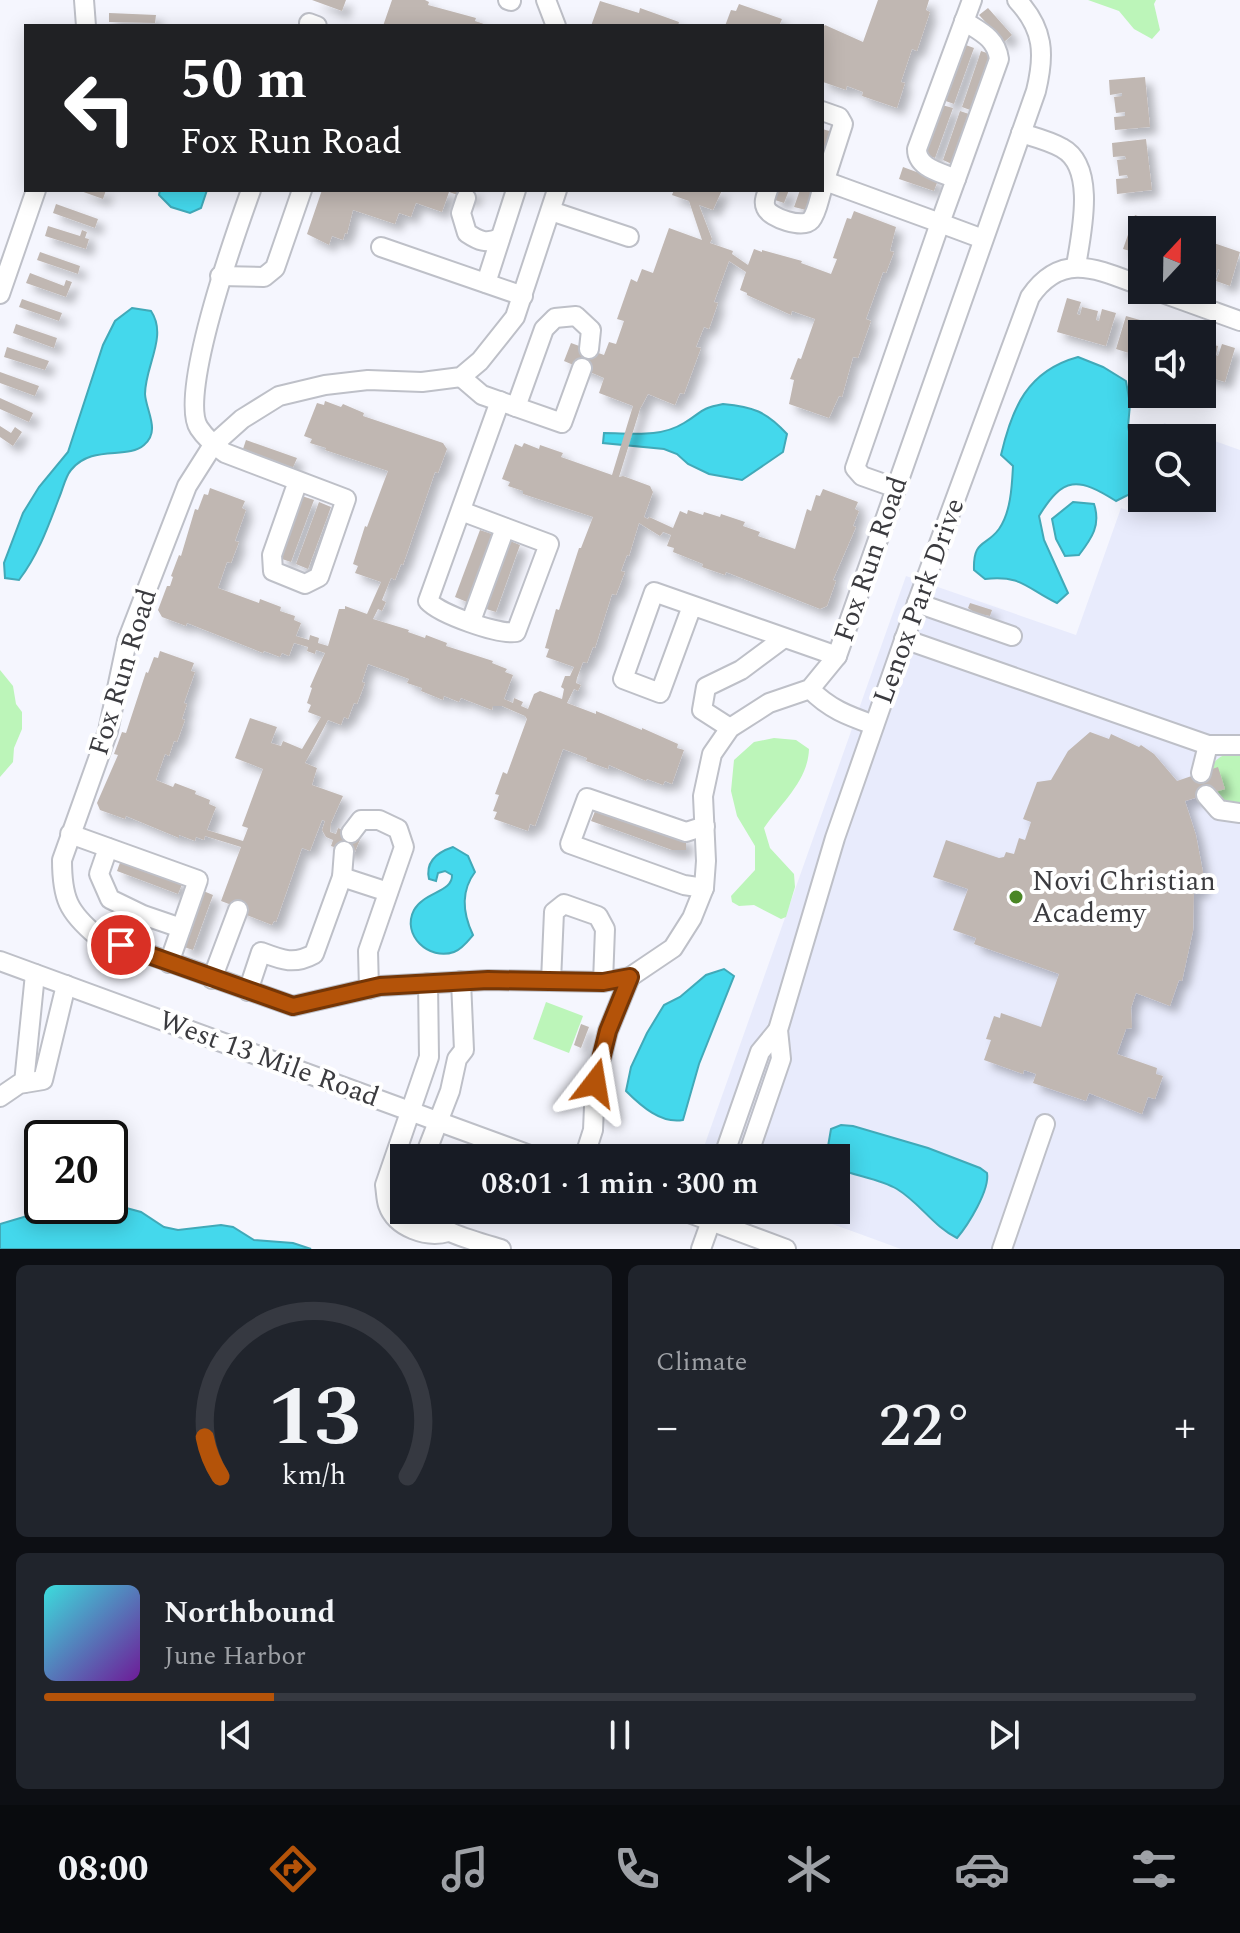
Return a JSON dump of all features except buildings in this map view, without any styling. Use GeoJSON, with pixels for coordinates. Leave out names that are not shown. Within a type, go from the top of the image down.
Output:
{"type":"FeatureCollection","features":[{"type":"Feature","properties":{"kind":"street"},"geometry":{"type":"LineString","coordinates":[[84,0],[86,24]]}},
{"type":"Feature","properties":{"kind":"street"},"geometry":{"type":"LineString","coordinates":[[546,0],[555,24]]}},
{"type":"Feature","properties":{"kind":"street"},"geometry":{"type":"LineString","coordinates":[[956,179],[922,164],[917,158],[917,149],[972,0]]}},
{"type":"Feature","properties":{"kind":"street","name":"Fox Run Road"},"geometry":{"type":"LineString","coordinates":[[461,377],[422,382],[368,380],[325,385],[279,396],[242,419],[213,445],[187,486],[127,641],[108,731],[62,860],[62,883],[73,916],[97,936],[293,1006],[369,989],[428,983],[603,982],[630,977],[673,948],[692,918],[704,888],[703,796],[712,754],[730,728],[769,703],[810,689],[837,656],[1041,69],[1039,33],[1030,14],[1017,0]]}},
{"type":"Feature","properties":{"kind":"street"},"geometry":{"type":"LineString","coordinates":[[896,488],[862,476],[855,468],[999,59],[991,39],[964,21]]}},
{"type":"Feature","properties":{"kind":"street"},"geometry":{"type":"LineString","coordinates":[[824,112],[839,117],[843,124],[824,184]]}},
{"type":"Feature","properties":{"kind":"street"},"geometry":{"type":"LineString","coordinates":[[1021,133],[1062,148],[1077,164],[1083,182],[1083,216],[1076,266],[1096,269],[1128,281]]}},
{"type":"Feature","properties":{"kind":"street"},"geometry":{"type":"LineString","coordinates":[[824,187],[983,239]]}},
{"type":"Feature","properties":{"kind":"street"},"geometry":{"type":"LineString","coordinates":[[0,294],[35,192]]}},
{"type":"Feature","properties":{"kind":"street"},"geometry":{"type":"LineString","coordinates":[[250,192],[220,276],[192,399],[198,427],[213,445],[225,453],[346,499],[319,577],[305,584],[273,571],[272,555],[298,481]]}},
{"type":"Feature","properties":{"kind":"street"},"geometry":{"type":"LineString","coordinates":[[220,276],[264,277],[275,268],[301,192]]}},
{"type":"Feature","properties":{"kind":"street"},"geometry":{"type":"LineString","coordinates":[[486,283],[515,192]]}},
{"type":"Feature","properties":{"kind":"street"},"geometry":{"type":"LineString","coordinates":[[556,192],[515,317],[480,361],[461,377],[482,395],[562,423],[582,368]]}},
{"type":"Feature","properties":{"kind":"street"},"geometry":{"type":"LineString","coordinates":[[767,192],[765,208],[797,224],[806,224],[812,219],[821,192]]}},
{"type":"Feature","properties":{"kind":"street"},"geometry":{"type":"LineString","coordinates":[[466,198],[461,213],[467,233],[491,243],[500,238]]}},
{"type":"Feature","properties":{"kind":"street"},"geometry":{"type":"LineString","coordinates":[[551,211],[629,237]]}},
{"type":"Feature","properties":{"kind":"street"},"geometry":{"type":"LineString","coordinates":[[381,247],[523,296]]}},
{"type":"Feature","properties":{"kind":"street","name":"Lenox Park Drive"},"geometry":{"type":"LineString","coordinates":[[752,1144],[781,1059],[778,1030],[835,838],[917,603],[1030,297],[1054,273],[1076,266]]}},
{"type":"Feature","properties":{"kind":"street"},"geometry":{"type":"LineString","coordinates":[[1193,304],[1240,321]]}},
{"type":"Feature","properties":{"kind":"street"},"geometry":{"type":"LineString","coordinates":[[461,511],[549,544],[516,632],[506,634],[435,608],[428,601],[461,511],[544,329],[555,318],[576,316],[591,330],[589,349]]}},
{"type":"Feature","properties":{"kind":"street"},"geometry":{"type":"LineString","coordinates":[[471,621],[505,528]]}},
{"type":"Feature","properties":{"kind":"street"},"geometry":{"type":"LineString","coordinates":[[692,606],[660,693],[623,679],[654,592],[837,656]]}},
{"type":"Feature","properties":{"kind":"street"},"geometry":{"type":"LineString","coordinates":[[917,603],[1012,636]]}},
{"type":"Feature","properties":{"kind":"street"},"geometry":{"type":"LineString","coordinates":[[730,728],[702,710],[706,687],[741,670],[784,638]]}},
{"type":"Feature","properties":{"kind":"street"},"geometry":{"type":"LineString","coordinates":[[904,639],[1208,745],[1240,745]]}},
{"type":"Feature","properties":{"kind":"street"},"geometry":{"type":"LineString","coordinates":[[810,689],[823,703],[838,712],[874,725]]}},
{"type":"Feature","properties":{"kind":"street"},"geometry":{"type":"LineString","coordinates":[[1201,773],[1208,745]]}},
{"type":"Feature","properties":{"kind":"street"},"geometry":{"type":"LineString","coordinates":[[1206,795],[1219,810],[1240,813]]}},
{"type":"Feature","properties":{"kind":"street"},"geometry":{"type":"LineString","coordinates":[[704,888],[684,885],[570,844],[587,798],[686,832],[705,826]]}},
{"type":"Feature","properties":{"kind":"street"},"geometry":{"type":"LineString","coordinates":[[248,991],[261,952],[284,961],[299,962],[314,954],[342,877],[348,842],[361,820],[379,820],[398,829],[404,847],[368,951],[369,989]]}},
{"type":"Feature","properties":{"kind":"street"},"geometry":{"type":"LineString","coordinates":[[70,834],[198,880],[169,963]]}},
{"type":"Feature","properties":{"kind":"street"},"geometry":{"type":"LineString","coordinates":[[108,848],[99,874],[110,899],[181,928]]}},
{"type":"Feature","properties":{"kind":"street"},"geometry":{"type":"LineString","coordinates":[[342,877],[388,892]]}},
{"type":"Feature","properties":{"kind":"street"},"geometry":{"type":"LineString","coordinates":[[551,981],[554,912],[564,904],[598,916],[605,929],[603,982]]}},
{"type":"Feature","properties":{"kind":"street"},"geometry":{"type":"LineString","coordinates":[[212,979],[238,910]]}},
{"type":"Feature","properties":{"kind":"street","name":"West 13 Mile Road"},"geometry":{"type":"LineString","coordinates":[[0,961],[501,1144]]}},
{"type":"Feature","properties":{"kind":"street"},"geometry":{"type":"LineString","coordinates":[[24,1083],[35,974]]}},
{"type":"Feature","properties":{"kind":"street"},"geometry":{"type":"LineString","coordinates":[[588,1144],[593,1130],[595,1083],[608,1031],[630,977]]}},
{"type":"Feature","properties":{"kind":"street"},"geometry":{"type":"LineString","coordinates":[[430,1144],[451,1088],[457,1059],[464,1050],[456,982]]}},
{"type":"Feature","properties":{"kind":"street"},"geometry":{"type":"LineString","coordinates":[[428,983],[429,1057],[385,1185],[387,1203],[394,1215],[420,1232],[445,1240],[501,1249]]}},
{"type":"Feature","properties":{"kind":"street"},"geometry":{"type":"LineString","coordinates":[[0,1097],[24,1083],[43,1080],[66,985]]}},
{"type":"Feature","properties":{"kind":"street","name":"Lenox Park Drive"},"geometry":{"type":"LineString","coordinates":[[728,1144],[760,1052],[778,1030]]}},
{"type":"Feature","properties":{"kind":"street"},"geometry":{"type":"LineString","coordinates":[[429,1057],[457,1059]]}},
{"type":"Feature","properties":{"kind":"street"},"geometry":{"type":"LineString","coordinates":[[1002,1249],[1045,1124]]}},
{"type":"Feature","properties":{"kind":"street","name":"Lenox Park Drive"},"geometry":{"type":"LineString","coordinates":[[731,1134],[743,1144]]}},
{"type":"Feature","properties":{"kind":"street"},"geometry":{"type":"LineString","coordinates":[[430,1224],[445,1240]]}},
{"type":"Feature","properties":{"kind":"street"},"geometry":{"type":"LineString","coordinates":[[701,1249],[712,1224]]}},
{"type":"Feature","properties":{"kind":"street"},"geometry":{"type":"LineString","coordinates":[[731,1224],[786,1249]]}},
{"type":"Feature","properties":{"kind":"shaded area","name":"Novi Christian Academy"},"geometry":{"type":"Polygon","coordinates":[[[1216,441],[1240,450],[1240,1249],[901,1249],[832,1224],[850,1224],[850,1144],[705,1144],[906,576],[1076,635],[1121,508],[1128,512],[1216,512],[1216,441]]]}},
{"type":"Feature","properties":{"kind":"green space"},"geometry":{"type":"Polygon","coordinates":[[[1088,0],[1156,0],[1154,4],[1160,30],[1152,39],[1134,29],[1119,11],[1088,0]]]}},
{"type":"Feature","properties":{"kind":"green space"},"geometry":{"type":"Polygon","coordinates":[[[0,670],[13,686],[16,704],[22,712],[22,729],[14,748],[13,762],[0,777],[0,670]]]}},
{"type":"Feature","properties":{"kind":"green space"},"geometry":{"type":"Polygon","coordinates":[[[774,738],[796,740],[809,749],[799,781],[764,828],[770,848],[794,874],[795,887],[786,917],[781,919],[754,905],[739,906],[732,902],[731,896],[755,870],[755,846],[737,816],[731,791],[734,760],[754,742],[774,738]]]}},
{"type":"Feature","properties":{"kind":"green space"},"geometry":{"type":"Polygon","coordinates":[[[1232,752],[1240,752],[1240,804],[1220,800],[1210,779],[1216,760],[1232,752]]]}},
{"type":"Feature","properties":{"kind":"green space"},"geometry":{"type":"Polygon","coordinates":[[[546,1002],[583,1016],[569,1053],[533,1039],[546,1002]]]}},
{"type":"Feature","properties":{"kind":"water"},"geometry":{"type":"Polygon","coordinates":[[[160,192],[206,192],[201,208],[190,213],[171,207],[160,192]]]}},
{"type":"Feature","properties":{"kind":"water"},"geometry":{"type":"Polygon","coordinates":[[[132,308],[151,311],[156,321],[157,341],[145,394],[152,427],[149,439],[144,445],[128,452],[89,457],[79,462],[66,480],[32,561],[19,580],[5,578],[4,563],[23,513],[39,487],[68,452],[103,345],[115,321],[132,308]]]}},
{"type":"Feature","properties":{"kind":"water"},"geometry":{"type":"Polygon","coordinates":[[[1078,357],[1126,381],[1130,408],[1128,495],[1116,501],[1091,488],[1072,484],[1056,493],[1039,516],[1044,540],[1068,593],[1057,603],[1016,581],[985,579],[974,570],[974,560],[978,548],[999,529],[1008,507],[1013,466],[1001,455],[1010,422],[1024,394],[1034,382],[1060,363],[1078,357]]]}},
{"type":"Feature","properties":{"kind":"water"},"geometry":{"type":"Polygon","coordinates":[[[723,404],[758,412],[787,434],[783,452],[742,480],[709,474],[664,449],[603,443],[604,433],[665,431],[705,409],[723,404]]]}},
{"type":"Feature","properties":{"kind":"water"},"geometry":{"type":"Polygon","coordinates":[[[1073,502],[1094,504],[1096,525],[1079,555],[1065,556],[1056,539],[1052,519],[1073,502]]]}},
{"type":"Feature","properties":{"kind":"water"},"geometry":{"type":"Polygon","coordinates":[[[453,847],[468,856],[475,872],[465,895],[467,919],[473,935],[457,951],[435,953],[414,937],[411,919],[424,899],[451,881],[452,875],[445,871],[438,873],[436,881],[429,879],[428,873],[434,858],[453,847]]]}},
{"type":"Feature","properties":{"kind":"water"},"geometry":{"type":"Polygon","coordinates":[[[724,969],[734,976],[699,1064],[683,1120],[659,1117],[626,1091],[631,1067],[664,1005],[680,997],[706,975],[724,969]]]}},
{"type":"Feature","properties":{"kind":"water"},"geometry":{"type":"Polygon","coordinates":[[[841,1125],[853,1126],[928,1148],[987,1173],[982,1198],[957,1238],[897,1189],[850,1172],[850,1144],[828,1144],[831,1129],[841,1125]]]}},
{"type":"Feature","properties":{"kind":"water"},"geometry":{"type":"Polygon","coordinates":[[[128,1208],[141,1212],[164,1227],[178,1230],[221,1225],[233,1227],[254,1240],[293,1243],[311,1249],[0,1249],[0,1224],[24,1217],[24,1224],[128,1224],[128,1208]]]}},
{"type":"Feature","properties":{"kind":"place","name":"Novi Christian Academy"},"geometry":{"type":"Point","coordinates":[1016,897]}},
{"type":"Feature","properties":{"kind":"route"},"geometry":{"type":"LineString","coordinates":[[121,945],[293,1006],[380,986],[488,980],[603,982],[630,977],[608,1031],[595,1083]]}}]}
